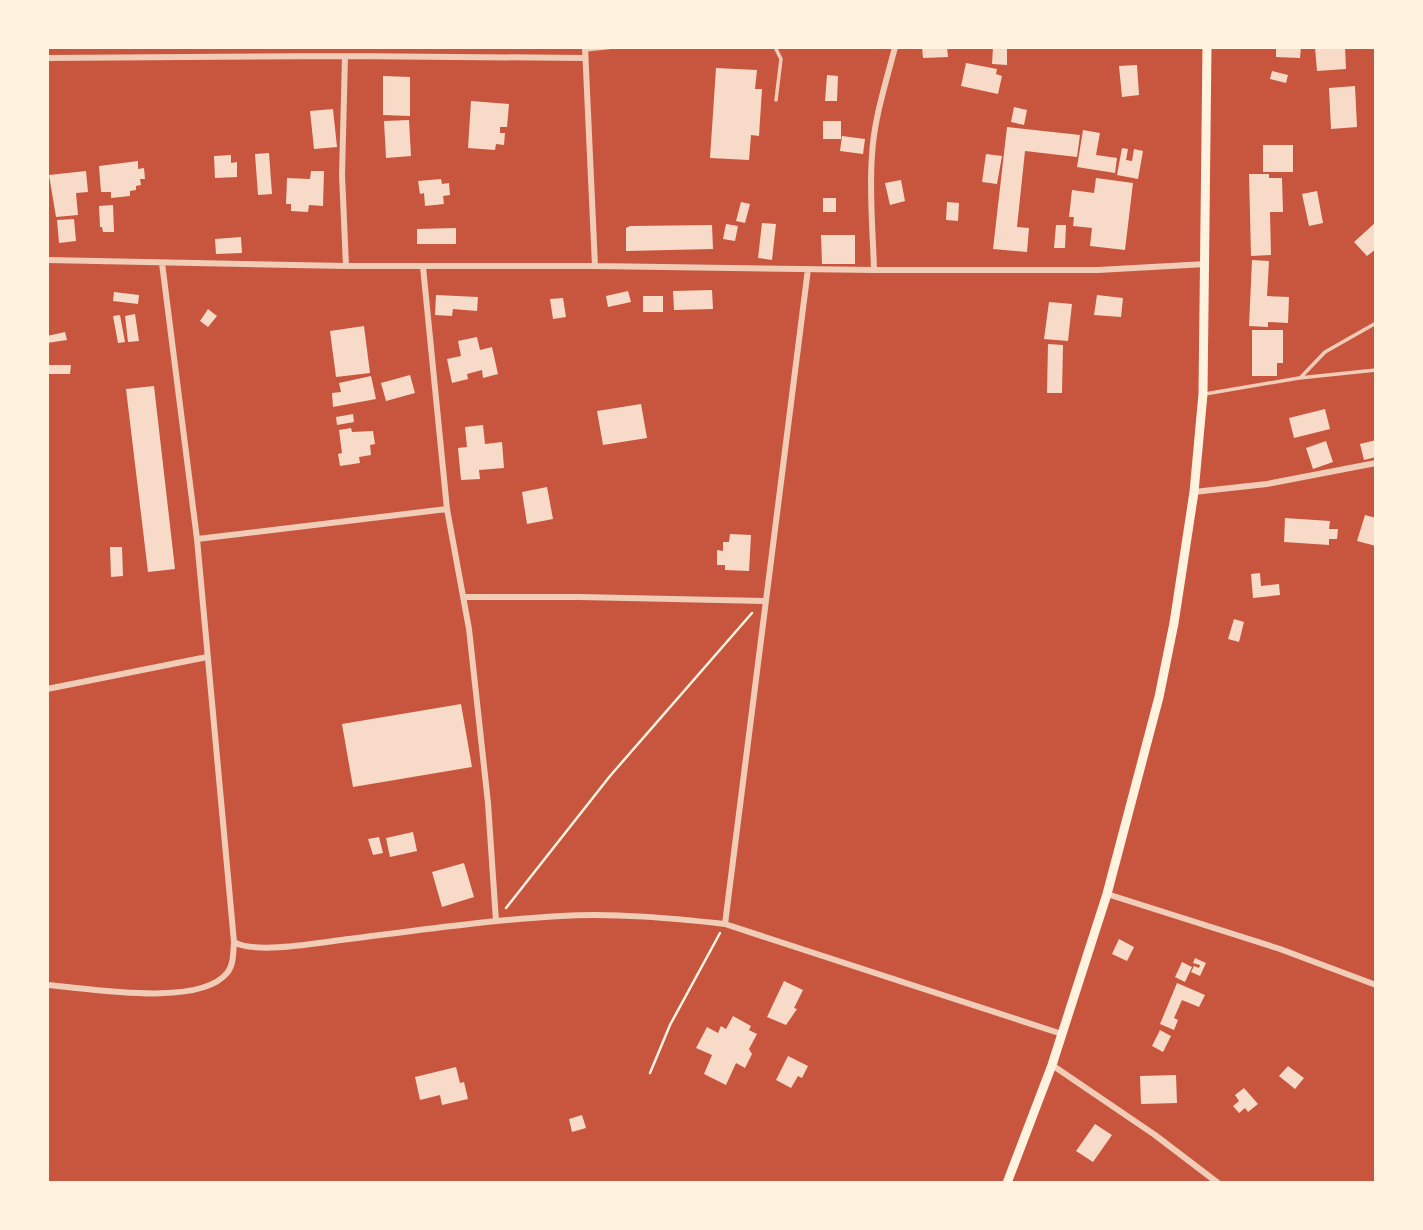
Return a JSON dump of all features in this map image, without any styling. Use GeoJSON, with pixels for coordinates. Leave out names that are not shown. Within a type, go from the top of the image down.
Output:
{"type":"FeatureCollection","features":[{"type":"Feature","properties":{"kind":"main road"},"geometry":{"type":"LineString","coordinates":[[1007,1183],[1052,1065],[1107,894],[1159,697],[1174,623],[1194,492],[1203,394],[1207,47]]}},
{"type":"Feature","properties":{"kind":"street"},"geometry":{"type":"LineString","coordinates":[[279,47],[279,57]]}},
{"type":"Feature","properties":{"kind":"street"},"geometry":{"type":"LineString","coordinates":[[874,270],[872,153],[875,125],[895,47]]}},
{"type":"Feature","properties":{"kind":"street"},"geometry":{"type":"LineString","coordinates":[[585,49],[595,266]]}},
{"type":"Feature","properties":{"kind":"street"},"geometry":{"type":"LineString","coordinates":[[345,56],[342,175],[346,267]]}},
{"type":"Feature","properties":{"kind":"street"},"geometry":{"type":"LineString","coordinates":[[47,58],[585,58]]}},
{"type":"Feature","properties":{"kind":"street"},"geometry":{"type":"LineString","coordinates":[[47,260],[346,267],[595,266],[874,270],[1098,270],[1206,264]]}},
{"type":"Feature","properties":{"kind":"street"},"geometry":{"type":"LineString","coordinates":[[47,985],[145,994],[202,989],[228,972],[233,961],[234,942],[197,539],[162,263]]}},
{"type":"Feature","properties":{"kind":"street"},"geometry":{"type":"LineString","coordinates":[[424,267],[447,509],[469,629],[488,803],[496,921]]}},
{"type":"Feature","properties":{"kind":"street"},"geometry":{"type":"LineString","coordinates":[[725,924],[808,269]]}},
{"type":"Feature","properties":{"kind":"street"},"geometry":{"type":"LineString","coordinates":[[1194,492],[1268,484],[1376,463]]}},
{"type":"Feature","properties":{"kind":"street"},"geometry":{"type":"LineString","coordinates":[[197,539],[447,509]]}},
{"type":"Feature","properties":{"kind":"street"},"geometry":{"type":"LineString","coordinates":[[464,597],[765,601]]}},
{"type":"Feature","properties":{"kind":"street"},"geometry":{"type":"LineString","coordinates":[[47,689],[207,657]]}},
{"type":"Feature","properties":{"kind":"street"},"geometry":{"type":"LineString","coordinates":[[1107,894],[1280,949],[1376,985]]}},
{"type":"Feature","properties":{"kind":"street"},"geometry":{"type":"LineString","coordinates":[[234,942],[251,947],[296,945],[496,921],[563,916],[669,918],[725,924],[1062,1034]]}},
{"type":"Feature","properties":{"kind":"street"},"geometry":{"type":"LineString","coordinates":[[1052,1065],[1155,1135],[1218,1183]]}},
{"type":"Feature","properties":{"kind":"lane"},"geometry":{"type":"LineString","coordinates":[[585,49],[614,47]]}},
{"type":"Feature","properties":{"kind":"lane"},"geometry":{"type":"LineString","coordinates":[[775,47],[781,59],[776,100]]}},
{"type":"Feature","properties":{"kind":"lane"},"geometry":{"type":"LineString","coordinates":[[1300,378],[1325,352],[1376,323]]}},
{"type":"Feature","properties":{"kind":"lane"},"geometry":{"type":"LineString","coordinates":[[1203,394],[1300,378],[1376,370]]}},
{"type":"Feature","properties":{"kind":"path"},"geometry":{"type":"LineString","coordinates":[[496,921],[610,776],[746,618],[765,601]]}},
{"type":"Feature","properties":{"kind":"path"},"geometry":{"type":"LineString","coordinates":[[650,1073],[670,1025],[725,924]]}},
{"type":"Feature","properties":{"kind":"building"},"geometry":{"type":"Polygon","coordinates":[[[922,47],[947,47],[948,57],[923,58],[922,47]]]}},
{"type":"Feature","properties":{"kind":"building"},"geometry":{"type":"Polygon","coordinates":[[[993,47],[1007,47],[1007,65],[992,64],[993,47]]]}},
{"type":"Feature","properties":{"kind":"building"},"geometry":{"type":"Polygon","coordinates":[[[1276,47],[1301,47],[1300,58],[1276,57],[1276,47]]]}},
{"type":"Feature","properties":{"kind":"building"},"geometry":{"type":"Polygon","coordinates":[[[1315,47],[1345,47],[1346,69],[1317,71],[1315,47]]]}},
{"type":"Feature","properties":{"kind":"building"},"geometry":{"type":"Polygon","coordinates":[[[966,63],[997,69],[996,74],[1002,76],[998,94],[961,86],[966,63]]]}},
{"type":"Feature","properties":{"kind":"building"},"geometry":{"type":"Polygon","coordinates":[[[1137,65],[1139,95],[1122,97],[1119,66],[1137,65]]]}},
{"type":"Feature","properties":{"kind":"building"},"geometry":{"type":"Polygon","coordinates":[[[716,68],[757,70],[755,89],[762,89],[759,136],[751,135],[749,160],[710,158],[716,68]]]}},
{"type":"Feature","properties":{"kind":"building"},"geometry":{"type":"Polygon","coordinates":[[[1272,71],[1288,75],[1286,83],[1270,79],[1272,71]]]}},
{"type":"Feature","properties":{"kind":"building"},"geometry":{"type":"Polygon","coordinates":[[[827,75],[838,76],[837,101],[825,101],[827,75]]]}},
{"type":"Feature","properties":{"kind":"building"},"geometry":{"type":"Polygon","coordinates":[[[383,76],[410,77],[410,116],[383,115],[383,76]]]}},
{"type":"Feature","properties":{"kind":"building"},"geometry":{"type":"Polygon","coordinates":[[[1355,86],[1357,127],[1331,129],[1329,88],[1355,86]]]}},
{"type":"Feature","properties":{"kind":"building"},"geometry":{"type":"Polygon","coordinates":[[[471,101],[509,104],[507,127],[500,127],[500,133],[505,133],[504,145],[496,144],[495,150],[468,148],[471,101]]]}},
{"type":"Feature","properties":{"kind":"building"},"geometry":{"type":"Polygon","coordinates":[[[1014,107],[1027,110],[1024,125],[1011,122],[1014,107]]]}},
{"type":"Feature","properties":{"kind":"building"},"geometry":{"type":"Polygon","coordinates":[[[333,109],[337,147],[314,149],[310,111],[333,109]]]}},
{"type":"Feature","properties":{"kind":"building"},"geometry":{"type":"Polygon","coordinates":[[[409,120],[411,156],[386,158],[384,121],[409,120]]]}},
{"type":"Feature","properties":{"kind":"building"},"geometry":{"type":"Polygon","coordinates":[[[823,121],[841,121],[841,139],[823,139],[823,121]]]}},
{"type":"Feature","properties":{"kind":"building"},"geometry":{"type":"Polygon","coordinates":[[[1007,127],[1080,135],[1077,157],[1025,151],[1017,227],[1029,228],[1027,252],[993,249],[1007,127]]]}},
{"type":"Feature","properties":{"kind":"building"},"geometry":{"type":"Polygon","coordinates":[[[1083,130],[1100,133],[1096,155],[1117,158],[1115,173],[1077,167],[1083,130]]]}},
{"type":"Feature","properties":{"kind":"building"},"geometry":{"type":"Polygon","coordinates":[[[842,136],[865,139],[863,154],[840,151],[842,136]]]}},
{"type":"Feature","properties":{"kind":"building"},"geometry":{"type":"Polygon","coordinates":[[[1263,145],[1293,145],[1293,172],[1263,172],[1263,145]]]}},
{"type":"Feature","properties":{"kind":"building"},"geometry":{"type":"Polygon","coordinates":[[[1122,148],[1128,149],[1126,160],[1132,161],[1134,149],[1143,151],[1138,179],[1117,175],[1122,148]]]}},
{"type":"Feature","properties":{"kind":"building"},"geometry":{"type":"Polygon","coordinates":[[[269,153],[272,194],[258,195],[255,154],[269,153]]]}},
{"type":"Feature","properties":{"kind":"building"},"geometry":{"type":"Polygon","coordinates":[[[986,154],[1002,156],[997,184],[982,182],[986,154]]]}},
{"type":"Feature","properties":{"kind":"building"},"geometry":{"type":"Polygon","coordinates":[[[231,155],[231,163],[237,162],[237,177],[215,178],[214,156],[231,155]]]}},
{"type":"Feature","properties":{"kind":"building"},"geometry":{"type":"Polygon","coordinates":[[[138,161],[138,169],[144,168],[145,179],[140,179],[141,185],[130,191],[130,196],[111,198],[111,192],[101,192],[99,166],[138,161]]]}},
{"type":"Feature","properties":{"kind":"building"},"geometry":{"type":"Polygon","coordinates":[[[86,171],[88,192],[76,193],[78,215],[56,217],[49,175],[86,171]]]}},
{"type":"Feature","properties":{"kind":"building"},"geometry":{"type":"Polygon","coordinates":[[[311,171],[324,171],[323,206],[309,205],[308,212],[291,211],[291,204],[286,204],[287,178],[310,179],[311,171]]]}},
{"type":"Feature","properties":{"kind":"building"},"geometry":{"type":"Polygon","coordinates":[[[1249,174],[1269,174],[1269,178],[1282,178],[1283,212],[1270,212],[1271,255],[1251,256],[1249,174]]]}},
{"type":"Feature","properties":{"kind":"building"},"geometry":{"type":"Polygon","coordinates":[[[1096,178],[1133,183],[1125,250],[1090,246],[1092,228],[1073,226],[1074,217],[1069,217],[1072,190],[1094,193],[1096,178]]]}},
{"type":"Feature","properties":{"kind":"building"},"geometry":{"type":"Polygon","coordinates":[[[441,179],[442,184],[449,183],[450,195],[443,196],[444,204],[425,206],[424,193],[420,194],[418,181],[441,179]]]}},
{"type":"Feature","properties":{"kind":"building"},"geometry":{"type":"Polygon","coordinates":[[[901,180],[905,201],[890,205],[885,183],[901,180]]]}},
{"type":"Feature","properties":{"kind":"building"},"geometry":{"type":"Polygon","coordinates":[[[1317,191],[1323,223],[1309,226],[1302,194],[1317,191]]]}},
{"type":"Feature","properties":{"kind":"building"},"geometry":{"type":"Polygon","coordinates":[[[823,198],[836,198],[836,212],[823,212],[823,198]]]}},
{"type":"Feature","properties":{"kind":"building"},"geometry":{"type":"Polygon","coordinates":[[[741,202],[750,204],[745,223],[736,221],[741,202]]]}},
{"type":"Feature","properties":{"kind":"building"},"geometry":{"type":"Polygon","coordinates":[[[947,202],[959,203],[958,221],[946,220],[947,202]]]}},
{"type":"Feature","properties":{"kind":"building"},"geometry":{"type":"Polygon","coordinates":[[[113,205],[114,232],[103,232],[100,227],[99,206],[113,205]]]}},
{"type":"Feature","properties":{"kind":"building"},"geometry":{"type":"Polygon","coordinates":[[[74,219],[76,241],[59,243],[57,220],[74,219]]]}},
{"type":"Feature","properties":{"kind":"building"},"geometry":{"type":"Polygon","coordinates":[[[1376,222],[1376,249],[1367,256],[1354,242],[1376,222]]]}},
{"type":"Feature","properties":{"kind":"building"},"geometry":{"type":"Polygon","coordinates":[[[762,223],[776,224],[772,260],[758,258],[762,223]]]}},
{"type":"Feature","properties":{"kind":"building"},"geometry":{"type":"Polygon","coordinates":[[[726,224],[738,226],[735,241],[723,239],[726,224]]]}},
{"type":"Feature","properties":{"kind":"building"},"geometry":{"type":"Polygon","coordinates":[[[712,225],[713,249],[626,251],[626,228],[630,226],[712,225]]]}},
{"type":"Feature","properties":{"kind":"building"},"geometry":{"type":"Polygon","coordinates":[[[1056,225],[1066,225],[1065,248],[1054,248],[1056,225]]]}},
{"type":"Feature","properties":{"kind":"building"},"geometry":{"type":"Polygon","coordinates":[[[456,228],[456,244],[417,244],[417,229],[456,228]]]}},
{"type":"Feature","properties":{"kind":"building"},"geometry":{"type":"Polygon","coordinates":[[[821,235],[855,235],[855,264],[822,264],[821,235]]]}},
{"type":"Feature","properties":{"kind":"building"},"geometry":{"type":"Polygon","coordinates":[[[241,237],[242,253],[216,254],[215,239],[241,237]]]}},
{"type":"Feature","properties":{"kind":"building"},"geometry":{"type":"Polygon","coordinates":[[[1252,260],[1269,261],[1267,296],[1289,297],[1288,323],[1268,322],[1268,327],[1249,326],[1252,260]]]}},
{"type":"Feature","properties":{"kind":"building"},"geometry":{"type":"Polygon","coordinates":[[[712,290],[713,309],[674,310],[673,291],[712,290]]]}},
{"type":"Feature","properties":{"kind":"building"},"geometry":{"type":"Polygon","coordinates":[[[628,291],[631,302],[608,307],[606,296],[628,291]]]}},
{"type":"Feature","properties":{"kind":"building"},"geometry":{"type":"Polygon","coordinates":[[[114,292],[139,295],[138,304],[113,301],[114,292]]]}},
{"type":"Feature","properties":{"kind":"building"},"geometry":{"type":"Polygon","coordinates":[[[436,295],[478,297],[477,311],[453,309],[452,316],[435,315],[436,295]]]}},
{"type":"Feature","properties":{"kind":"building"},"geometry":{"type":"Polygon","coordinates":[[[1097,295],[1123,298],[1121,317],[1094,315],[1097,295]]]}},
{"type":"Feature","properties":{"kind":"building"},"geometry":{"type":"Polygon","coordinates":[[[643,296],[663,296],[663,312],[643,312],[643,296]]]}},
{"type":"Feature","properties":{"kind":"building"},"geometry":{"type":"Polygon","coordinates":[[[563,298],[566,317],[553,319],[550,299],[563,298]]]}},
{"type":"Feature","properties":{"kind":"building"},"geometry":{"type":"Polygon","coordinates":[[[1049,302],[1072,304],[1068,341],[1044,339],[1049,302]]]}},
{"type":"Feature","properties":{"kind":"building"},"geometry":{"type":"Polygon","coordinates":[[[208,309],[217,316],[208,327],[200,321],[208,309]]]}},
{"type":"Feature","properties":{"kind":"building"},"geometry":{"type":"Polygon","coordinates":[[[135,314],[139,341],[128,342],[125,316],[135,314]]]}},
{"type":"Feature","properties":{"kind":"building"},"geometry":{"type":"Polygon","coordinates":[[[120,315],[125,342],[118,343],[113,316],[120,315]]]}},
{"type":"Feature","properties":{"kind":"building"},"geometry":{"type":"Polygon","coordinates":[[[364,326],[370,373],[336,377],[330,331],[364,326]]]}},
{"type":"Feature","properties":{"kind":"building"},"geometry":{"type":"Polygon","coordinates":[[[1252,330],[1283,330],[1283,363],[1277,363],[1277,376],[1252,376],[1252,330]]]}},
{"type":"Feature","properties":{"kind":"building"},"geometry":{"type":"Polygon","coordinates":[[[65,332],[67,340],[47,343],[47,336],[65,332]]]}},
{"type":"Feature","properties":{"kind":"building"},"geometry":{"type":"Polygon","coordinates":[[[477,337],[480,350],[492,347],[498,374],[483,378],[482,370],[467,374],[468,379],[452,383],[447,359],[461,356],[458,341],[477,337]]]}},
{"type":"Feature","properties":{"kind":"building"},"geometry":{"type":"Polygon","coordinates":[[[1048,344],[1063,345],[1062,393],[1047,393],[1048,344]]]}},
{"type":"Feature","properties":{"kind":"building"},"geometry":{"type":"Polygon","coordinates":[[[47,365],[71,365],[70,374],[47,374],[47,365]]]}},
{"type":"Feature","properties":{"kind":"building"},"geometry":{"type":"Polygon","coordinates":[[[410,375],[415,393],[386,401],[381,383],[410,375]]]}},
{"type":"Feature","properties":{"kind":"building"},"geometry":{"type":"Polygon","coordinates":[[[371,376],[376,399],[333,407],[332,393],[341,392],[339,383],[371,376]]]}},
{"type":"Feature","properties":{"kind":"building"},"geometry":{"type":"Polygon","coordinates":[[[154,386],[175,569],[148,572],[126,389],[154,386]]]}},
{"type":"Feature","properties":{"kind":"building"},"geometry":{"type":"Polygon","coordinates":[[[641,404],[647,438],[603,445],[597,411],[641,404]]]}},
{"type":"Feature","properties":{"kind":"building"},"geometry":{"type":"Polygon","coordinates":[[[1325,409],[1330,429],[1294,438],[1289,418],[1325,409]]]}},
{"type":"Feature","properties":{"kind":"building"},"geometry":{"type":"Polygon","coordinates":[[[353,414],[354,422],[337,425],[336,417],[353,414]]]}},
{"type":"Feature","properties":{"kind":"building"},"geometry":{"type":"Polygon","coordinates":[[[483,425],[485,444],[502,442],[504,468],[479,470],[480,479],[461,480],[458,448],[467,447],[465,427],[483,425]]]}},
{"type":"Feature","properties":{"kind":"building"},"geometry":{"type":"Polygon","coordinates":[[[351,428],[352,432],[373,431],[375,444],[370,445],[371,455],[359,457],[360,463],[340,466],[338,454],[342,453],[339,430],[351,428]]]}},
{"type":"Feature","properties":{"kind":"building"},"geometry":{"type":"Polygon","coordinates":[[[1376,440],[1376,457],[1364,460],[1360,444],[1376,440]]]}},
{"type":"Feature","properties":{"kind":"building"},"geometry":{"type":"Polygon","coordinates":[[[1326,441],[1333,462],[1313,469],[1306,448],[1326,441]]]}},
{"type":"Feature","properties":{"kind":"building"},"geometry":{"type":"Polygon","coordinates":[[[547,487],[553,519],[527,524],[522,492],[547,487]]]}},
{"type":"Feature","properties":{"kind":"building"},"geometry":{"type":"Polygon","coordinates":[[[1365,515],[1376,518],[1376,546],[1357,541],[1365,515]]]}},
{"type":"Feature","properties":{"kind":"building"},"geometry":{"type":"Polygon","coordinates":[[[1285,518],[1330,521],[1329,529],[1338,529],[1337,539],[1329,539],[1329,545],[1284,542],[1285,518]]]}},
{"type":"Feature","properties":{"kind":"building"},"geometry":{"type":"Polygon","coordinates":[[[730,534],[751,535],[749,571],[725,570],[725,565],[717,565],[717,550],[723,551],[723,542],[729,542],[730,534]]]}},
{"type":"Feature","properties":{"kind":"building"},"geometry":{"type":"Polygon","coordinates":[[[110,547],[122,547],[123,576],[111,577],[110,547]]]}},
{"type":"Feature","properties":{"kind":"building"},"geometry":{"type":"Polygon","coordinates":[[[1260,573],[1261,586],[1279,584],[1280,595],[1253,598],[1251,574],[1260,573]]]}},
{"type":"Feature","properties":{"kind":"building"},"geometry":{"type":"Polygon","coordinates":[[[1234,619],[1244,622],[1239,642],[1228,639],[1234,619]]]}},
{"type":"Feature","properties":{"kind":"building"},"geometry":{"type":"Polygon","coordinates":[[[461,704],[472,767],[353,787],[342,724],[461,704]]]}},
{"type":"Feature","properties":{"kind":"building"},"geometry":{"type":"Polygon","coordinates":[[[413,832],[417,851],[390,857],[386,838],[413,832]]]}},
{"type":"Feature","properties":{"kind":"building"},"geometry":{"type":"Polygon","coordinates":[[[379,837],[383,853],[373,855],[368,839],[379,837]]]}},
{"type":"Feature","properties":{"kind":"building"},"geometry":{"type":"Polygon","coordinates":[[[464,863],[474,897],[442,907],[432,872],[464,863]]]}},
{"type":"Feature","properties":{"kind":"building"},"geometry":{"type":"Polygon","coordinates":[[[1119,939],[1134,947],[1127,961],[1112,954],[1119,939]]]}},
{"type":"Feature","properties":{"kind":"building"},"geometry":{"type":"Polygon","coordinates":[[[1195,958],[1206,963],[1200,976],[1191,972],[1194,966],[1199,968],[1200,965],[1193,963],[1195,958]]]}},
{"type":"Feature","properties":{"kind":"building"},"geometry":{"type":"Polygon","coordinates":[[[1182,962],[1192,967],[1185,982],[1175,977],[1182,962]]]}},
{"type":"Feature","properties":{"kind":"building"},"geometry":{"type":"Polygon","coordinates":[[[784,981],[803,990],[794,1008],[797,1009],[786,1025],[767,1017],[784,981]]]}},
{"type":"Feature","properties":{"kind":"building"},"geometry":{"type":"Polygon","coordinates":[[[1177,983],[1205,995],[1199,1007],[1182,1000],[1174,1018],[1178,1020],[1174,1030],[1160,1024],[1177,983]]]}},
{"type":"Feature","properties":{"kind":"building"},"geometry":{"type":"Polygon","coordinates":[[[733,1016],[751,1026],[749,1030],[757,1034],[749,1049],[752,1054],[745,1068],[736,1063],[726,1085],[704,1074],[712,1055],[696,1048],[707,1027],[718,1033],[721,1026],[726,1029],[733,1016]]]}},
{"type":"Feature","properties":{"kind":"building"},"geometry":{"type":"Polygon","coordinates":[[[1160,1030],[1171,1036],[1163,1052],[1152,1046],[1160,1030]]]}},
{"type":"Feature","properties":{"kind":"building"},"geometry":{"type":"Polygon","coordinates":[[[788,1056],[808,1066],[802,1078],[798,1076],[791,1088],[776,1080],[788,1056]]]}},
{"type":"Feature","properties":{"kind":"building"},"geometry":{"type":"Polygon","coordinates":[[[1288,1066],[1304,1078],[1295,1089],[1279,1076],[1288,1066]]]}},
{"type":"Feature","properties":{"kind":"building"},"geometry":{"type":"Polygon","coordinates":[[[456,1067],[460,1083],[464,1082],[468,1099],[442,1105],[440,1095],[420,1100],[415,1077],[456,1067]]]}},
{"type":"Feature","properties":{"kind":"building"},"geometry":{"type":"Polygon","coordinates":[[[1176,1075],[1177,1103],[1141,1104],[1140,1076],[1176,1075]]]}},
{"type":"Feature","properties":{"kind":"building"},"geometry":{"type":"Polygon","coordinates":[[[1244,1088],[1258,1104],[1248,1112],[1245,1108],[1239,1113],[1233,1106],[1239,1101],[1235,1095],[1244,1088]]]}},
{"type":"Feature","properties":{"kind":"building"},"geometry":{"type":"Polygon","coordinates":[[[582,1115],[586,1128],[572,1132],[569,1119],[582,1115]]]}},
{"type":"Feature","properties":{"kind":"building"},"geometry":{"type":"Polygon","coordinates":[[[1095,1124],[1112,1135],[1093,1162],[1076,1151],[1095,1124]]]}}]}
